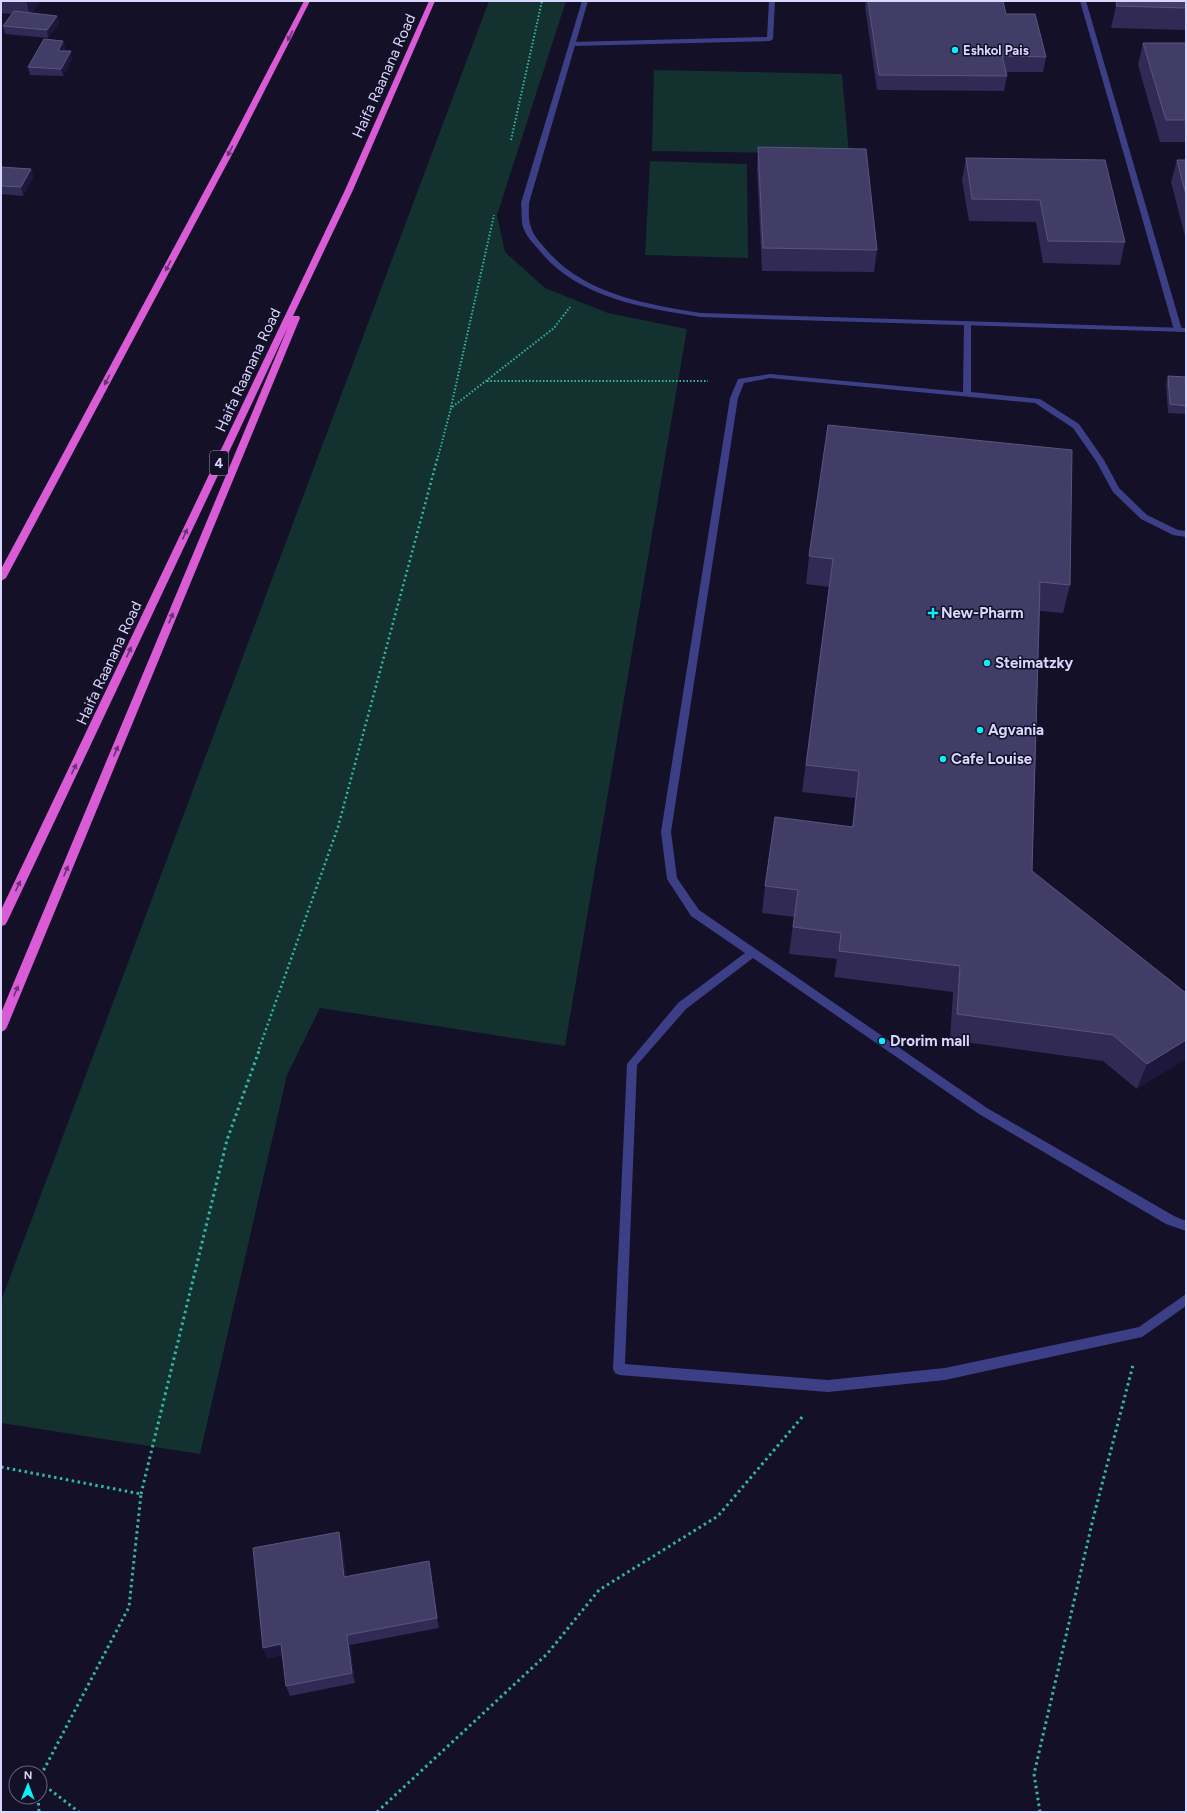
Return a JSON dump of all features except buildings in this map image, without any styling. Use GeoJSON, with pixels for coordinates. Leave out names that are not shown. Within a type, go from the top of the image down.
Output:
{"type":"FeatureCollection","features":[{"type":"Feature","properties":{"kind":"highway"},"geometry":{"type":"LineString","coordinates":[[1,578],[228,154],[308,1]]}},
{"type":"Feature","properties":{"kind":"highway","name":"Haifa Raanana Road"},"geometry":{"type":"LineString","coordinates":[[1,922],[349,190],[432,1]]}},
{"type":"Feature","properties":{"kind":"highway"},"geometry":{"type":"LineString","coordinates":[[1,1027],[349,190]]}},
{"type":"Feature","properties":{"kind":"street"},"geometry":{"type":"LineString","coordinates":[[585,1],[525,203],[528,228],[542,253],[566,275],[604,292],[658,308],[701,315],[1186,330]]}},
{"type":"Feature","properties":{"kind":"street"},"geometry":{"type":"LineString","coordinates":[[572,44],[770,39],[772,1]]}},
{"type":"Feature","properties":{"kind":"street"},"geometry":{"type":"LineString","coordinates":[[1083,1],[1178,330]]}},
{"type":"Feature","properties":{"kind":"street"},"geometry":{"type":"LineString","coordinates":[[967,323],[967,395]]}},
{"type":"Feature","properties":{"kind":"street"},"geometry":{"type":"LineString","coordinates":[[1186,534],[1176,533],[1144,517],[1116,490],[1100,460],[1076,426],[1036,401],[770,376],[741,381],[734,398],[666,832],[672,879],[695,913],[983,1110],[1170,1220],[1186,1226]]}},
{"type":"Feature","properties":{"kind":"street"},"geometry":{"type":"LineString","coordinates":[[753,953],[682,1006],[632,1064],[618,1369],[828,1386],[945,1374],[1142,1332],[1186,1299]]}},
{"type":"Feature","properties":{"kind":"path"},"geometry":{"type":"LineString","coordinates":[[46,1765],[129,1607],[141,1494],[227,1140],[338,827],[451,408],[554,328],[588,284]]}},
{"type":"Feature","properties":{"kind":"path"},"geometry":{"type":"LineString","coordinates":[[486,381],[741,381]]}},
{"type":"Feature","properties":{"kind":"path"},"geometry":{"type":"LineString","coordinates":[[1040,1812],[1034,1774],[1093,1519],[1142,1332]]}},
{"type":"Feature","properties":{"kind":"path"},"geometry":{"type":"LineString","coordinates":[[377,1812],[547,1654],[599,1590],[718,1516],[828,1386]]}},
{"type":"Feature","properties":{"kind":"path"},"geometry":{"type":"LineString","coordinates":[[1,1467],[141,1494]]}},
{"type":"Feature","properties":{"kind":"path"},"geometry":{"type":"LineString","coordinates":[[48,1788],[79,1812]]}},
{"type":"Feature","properties":{"kind":"green space"},"geometry":{"type":"Polygon","coordinates":[[[489,1],[566,1],[497,215],[505,252],[545,288],[608,313],[687,329],[565,1046],[320,1008],[287,1075],[200,1454],[1,1423],[1,1301],[489,1]]]}},
{"type":"Feature","properties":{"kind":"green space"},"geometry":{"type":"Polygon","coordinates":[[[654,70],[842,74],[849,154],[652,151],[654,70]]]}},
{"type":"Feature","properties":{"kind":"green space"},"geometry":{"type":"Polygon","coordinates":[[[650,161],[747,164],[748,258],[645,255],[650,161]]]}},
{"type":"Feature","properties":{"kind":"place","name":"Eshkol Pais"},"geometry":{"type":"Point","coordinates":[955,50]}},
{"type":"Feature","properties":{"kind":"place","name":"New-Pharm"},"geometry":{"type":"Point","coordinates":[933,613]}},
{"type":"Feature","properties":{"kind":"place","name":"Steimatzky"},"geometry":{"type":"Point","coordinates":[987,663]}},
{"type":"Feature","properties":{"kind":"place","name":"Agvania"},"geometry":{"type":"Point","coordinates":[980,730]}},
{"type":"Feature","properties":{"kind":"place","name":"Cafe Louise"},"geometry":{"type":"Point","coordinates":[943,759]}},
{"type":"Feature","properties":{"kind":"place","name":"Drorim mall"},"geometry":{"type":"Point","coordinates":[882,1041]}}]}
